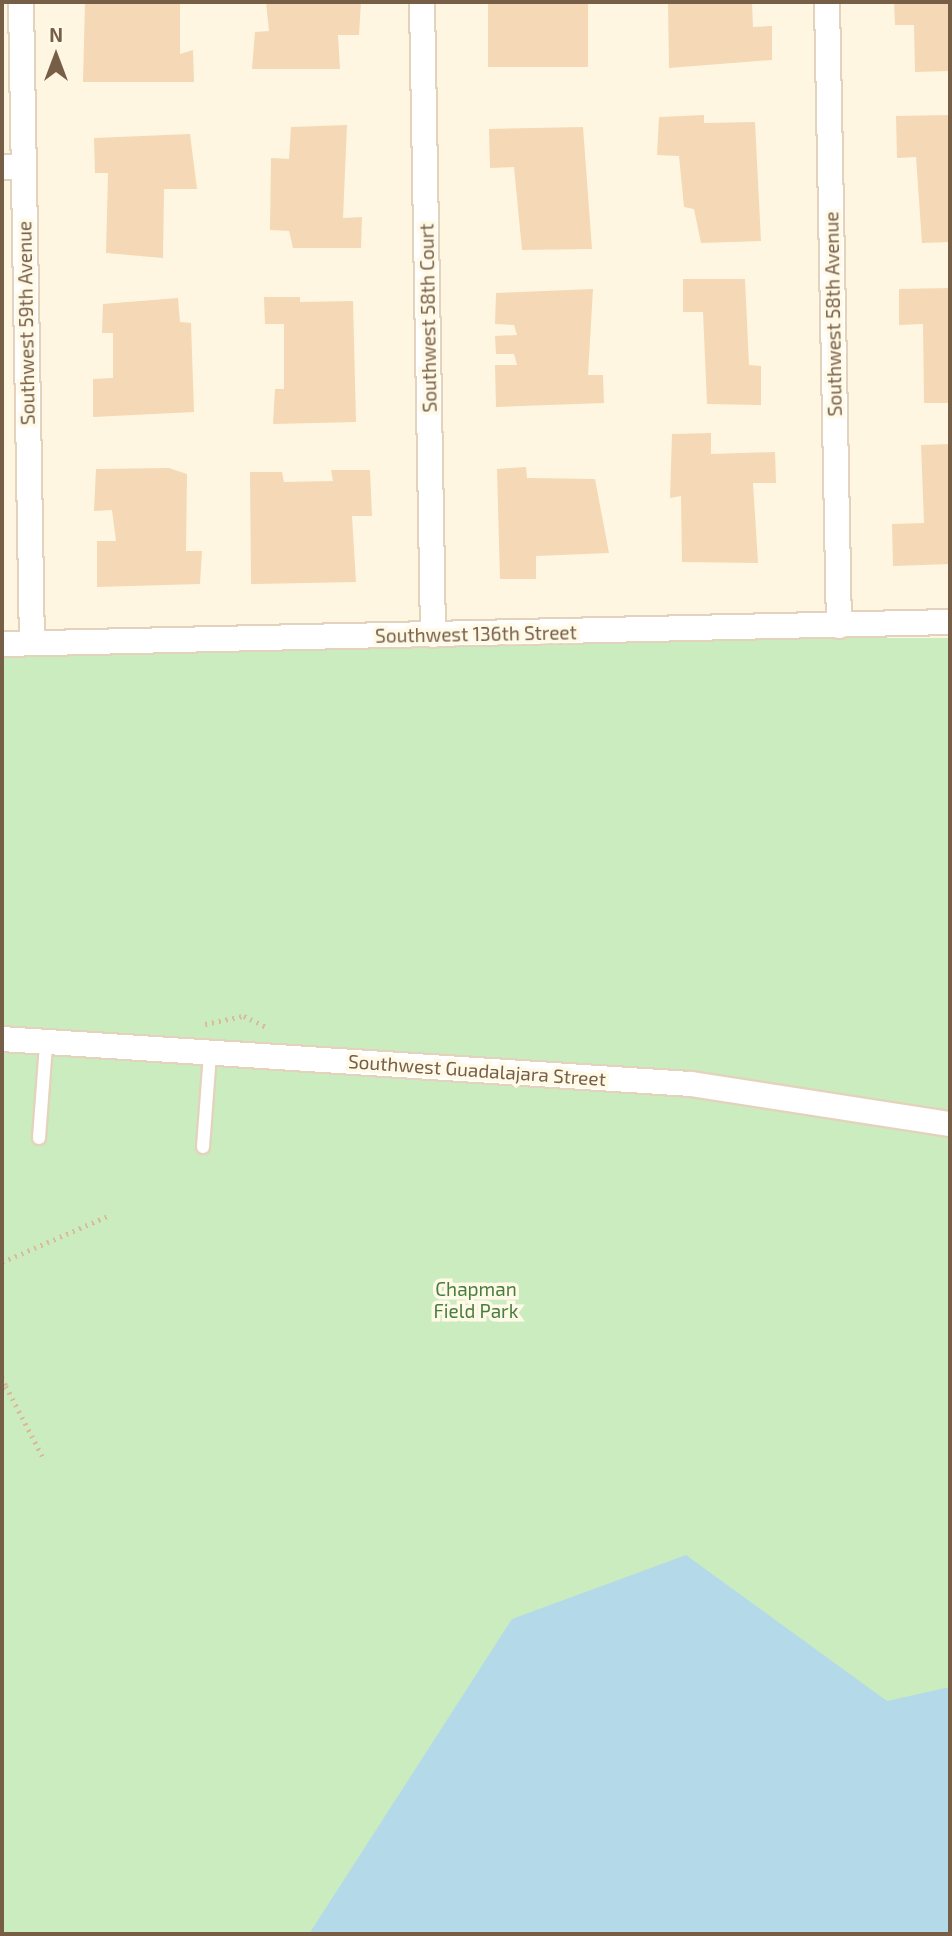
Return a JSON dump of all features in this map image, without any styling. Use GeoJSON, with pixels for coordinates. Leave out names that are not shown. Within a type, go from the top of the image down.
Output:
{"type":"FeatureCollection","features":[{"type":"Feature","properties":{"kind":"street","name":"Southwest 59th Avenue"},"geometry":{"type":"LineString","coordinates":[[21,2],[13,167],[32,643]]}},
{"type":"Feature","properties":{"kind":"street","name":"Southwest 58th Court"},"geometry":{"type":"LineString","coordinates":[[422,2],[433,635]]}},
{"type":"Feature","properties":{"kind":"street","name":"Southwest 58th Avenue"},"geometry":{"type":"LineString","coordinates":[[827,2],[839,626]]}},
{"type":"Feature","properties":{"kind":"street","name":"Southwest 136th Street"},"geometry":{"type":"LineString","coordinates":[[2,644],[950,622]]}},
{"type":"Feature","properties":{"kind":"street","name":"Southwest Guadalajara Street"},"geometry":{"type":"LineString","coordinates":[[2,1039],[46,1044],[691,1084],[950,1124]]}},
{"type":"Feature","properties":{"kind":"lane"},"geometry":{"type":"LineString","coordinates":[[39,1138],[46,1044]]}},
{"type":"Feature","properties":{"kind":"lane"},"geometry":{"type":"LineString","coordinates":[[203,1147],[211,1054]]}},
{"type":"Feature","properties":{"kind":"path"},"geometry":{"type":"LineString","coordinates":[[2,1262],[108,1216]]}},
{"type":"Feature","properties":{"kind":"path"},"geometry":{"type":"LineString","coordinates":[[2,1377],[4,1387],[43,1457]]}},
{"type":"Feature","properties":{"kind":"green space","name":"Chapman Field Park"},"geometry":{"type":"Polygon","coordinates":[[[2,638],[950,638],[950,1934],[2,1934],[2,638]]]}},
{"type":"Feature","properties":{"kind":"water"},"geometry":{"type":"Polygon","coordinates":[[[686,1555],[887,1701],[950,1687],[950,1934],[309,1934],[512,1619],[686,1555]]]}},
{"type":"Feature","properties":{"kind":"building"},"geometry":{"type":"Polygon","coordinates":[[[85,2],[180,2],[180,54],[193,50],[194,82],[83,82],[85,2]]]}},
{"type":"Feature","properties":{"kind":"building"},"geometry":{"type":"Polygon","coordinates":[[[266,2],[361,2],[359,35],[338,35],[340,69],[252,69],[255,32],[269,31],[266,2]]]}},
{"type":"Feature","properties":{"kind":"building"},"geometry":{"type":"Polygon","coordinates":[[[488,2],[588,2],[588,67],[488,67],[488,2]]]}},
{"type":"Feature","properties":{"kind":"building"},"geometry":{"type":"Polygon","coordinates":[[[668,2],[752,2],[753,27],[772,26],[772,60],[669,68],[668,2]]]}},
{"type":"Feature","properties":{"kind":"building"},"geometry":{"type":"Polygon","coordinates":[[[894,2],[950,2],[950,71],[915,72],[914,25],[895,25],[894,2]]]}},
{"type":"Feature","properties":{"kind":"building"},"geometry":{"type":"Polygon","coordinates":[[[704,115],[704,123],[755,122],[761,241],[701,243],[694,209],[684,207],[679,156],[657,155],[659,117],[704,115]]]}},
{"type":"Feature","properties":{"kind":"building"},"geometry":{"type":"Polygon","coordinates":[[[950,115],[950,242],[922,243],[916,157],[897,158],[896,116],[950,115]]]}},
{"type":"Feature","properties":{"kind":"building"},"geometry":{"type":"Polygon","coordinates":[[[347,125],[343,218],[362,217],[361,248],[293,248],[289,231],[270,230],[271,158],[289,159],[291,127],[347,125]]]}},
{"type":"Feature","properties":{"kind":"building"},"geometry":{"type":"Polygon","coordinates":[[[583,127],[592,249],[522,250],[514,167],[490,168],[489,129],[583,127]]]}},
{"type":"Feature","properties":{"kind":"building"},"geometry":{"type":"Polygon","coordinates":[[[190,134],[197,189],[164,189],[163,258],[106,253],[108,173],[95,173],[94,138],[190,134]]]}},
{"type":"Feature","properties":{"kind":"building"},"geometry":{"type":"Polygon","coordinates":[[[683,279],[745,279],[749,365],[761,366],[761,405],[707,404],[703,312],[683,312],[683,279]]]}},
{"type":"Feature","properties":{"kind":"building"},"geometry":{"type":"Polygon","coordinates":[[[950,288],[950,403],[924,403],[923,324],[899,325],[899,289],[950,288]]]}},
{"type":"Feature","properties":{"kind":"building"},"geometry":{"type":"Polygon","coordinates":[[[593,289],[588,375],[603,375],[604,403],[496,407],[495,365],[517,365],[514,354],[496,354],[495,336],[517,335],[514,325],[495,324],[496,293],[593,289]]]}},
{"type":"Feature","properties":{"kind":"building"},"geometry":{"type":"Polygon","coordinates":[[[264,297],[300,297],[300,302],[353,301],[356,422],[273,424],[275,389],[284,389],[284,324],[265,324],[264,297]]]}},
{"type":"Feature","properties":{"kind":"building"},"geometry":{"type":"Polygon","coordinates":[[[178,298],[180,322],[191,323],[194,412],[93,417],[93,379],[113,378],[113,333],[102,333],[103,304],[178,298]]]}},
{"type":"Feature","properties":{"kind":"building"},"geometry":{"type":"Polygon","coordinates":[[[711,433],[711,454],[775,452],[776,483],[753,483],[758,563],[682,562],[681,496],[670,498],[672,434],[711,433]]]}},
{"type":"Feature","properties":{"kind":"building"},"geometry":{"type":"Polygon","coordinates":[[[950,444],[950,564],[893,566],[892,524],[924,523],[921,445],[950,444]]]}},
{"type":"Feature","properties":{"kind":"building"},"geometry":{"type":"Polygon","coordinates":[[[526,467],[527,478],[595,479],[609,553],[536,556],[536,579],[500,579],[497,469],[526,467]]]}},
{"type":"Feature","properties":{"kind":"building"},"geometry":{"type":"Polygon","coordinates":[[[169,468],[187,474],[186,551],[202,551],[200,584],[97,587],[97,541],[116,541],[112,510],[94,511],[96,469],[169,468]]]}},
{"type":"Feature","properties":{"kind":"building"},"geometry":{"type":"Polygon","coordinates":[[[331,470],[370,470],[372,516],[352,516],[356,582],[251,584],[250,472],[282,472],[284,482],[333,481],[331,470]]]}}]}
